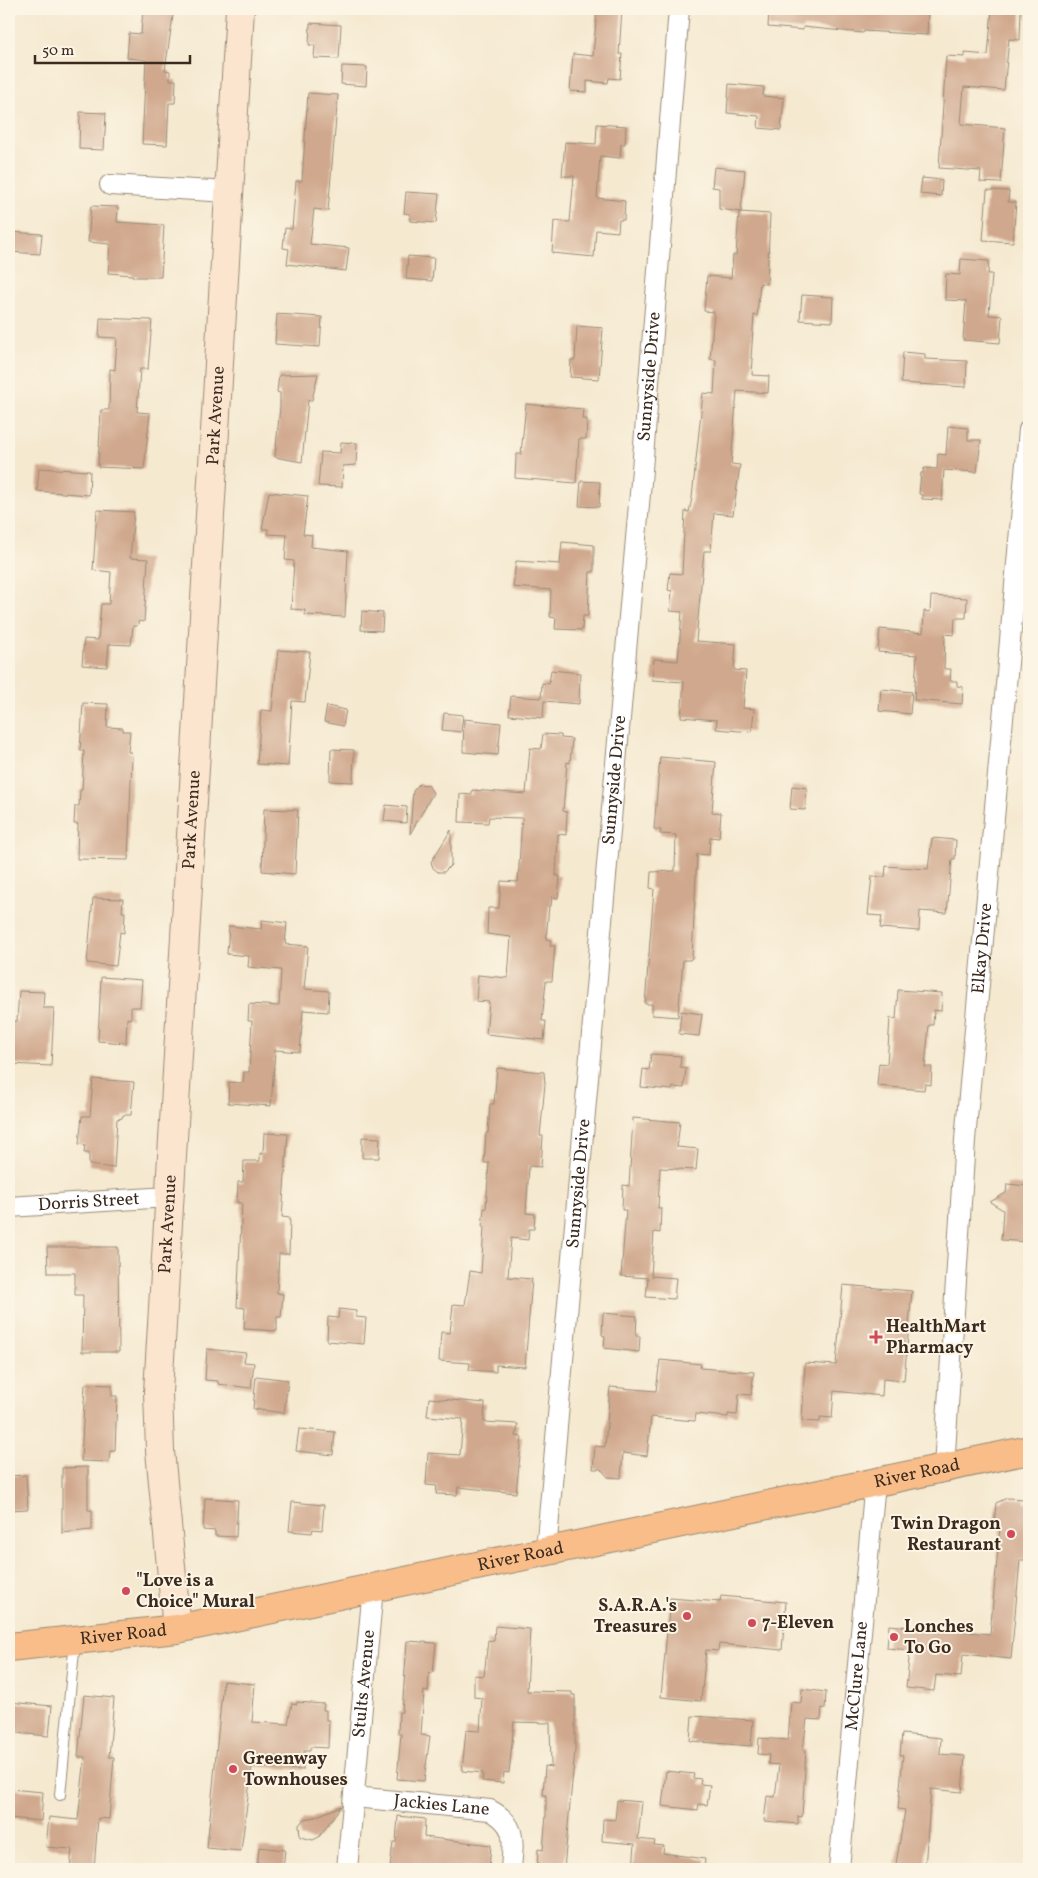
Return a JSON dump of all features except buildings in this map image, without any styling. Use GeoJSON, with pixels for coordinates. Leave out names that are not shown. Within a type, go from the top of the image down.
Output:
{"type":"FeatureCollection","features":[{"type":"Feature","properties":{"kind":"main road","name":"River Road"},"geometry":{"type":"LineString","coordinates":[[9,1646],[177,1629],[1029,1450]]}},
{"type":"Feature","properties":{"kind":"street","name":"Park Avenue"},"geometry":{"type":"LineString","coordinates":[[177,1629],[160,1451],[158,1392],[168,1197],[240,9]]}},
{"type":"Feature","properties":{"kind":"street","name":"Sunnyside Drive"},"geometry":{"type":"LineString","coordinates":[[546,1551],[641,482],[679,9]]}},
{"type":"Feature","properties":{"kind":"street"},"geometry":{"type":"LineString","coordinates":[[110,185],[230,192]]}},
{"type":"Feature","properties":{"kind":"street","name":"Elkay Drive"},"geometry":{"type":"LineString","coordinates":[[944,1468],[965,1140],[1029,430]]}},
{"type":"Feature","properties":{"kind":"street","name":"Dorris Street"},"geometry":{"type":"LineString","coordinates":[[9,1207],[168,1197]]}},
{"type":"Feature","properties":{"kind":"street","name":"McClure Lane"},"geometry":{"type":"LineString","coordinates":[[839,1869],[875,1482]]}},
{"type":"Feature","properties":{"kind":"street","name":"Stults Avenue"},"geometry":{"type":"LineString","coordinates":[[347,1869],[373,1588]]}},
{"type":"Feature","properties":{"kind":"street","name":"Jackies Lane"},"geometry":{"type":"LineString","coordinates":[[354,1797],[490,1810],[500,1816],[511,1829],[513,1842],[510,1869]]}},
{"type":"Feature","properties":{"kind":"lane"},"geometry":{"type":"LineString","coordinates":[[60,1795],[75,1640]]}},
{"type":"Feature","properties":{"kind":"place","name":"HealthMart Pharmacy"},"geometry":{"type":"Point","coordinates":[876,1337]}},
{"type":"Feature","properties":{"kind":"place","name":"Twin Dragon Restaurant"},"geometry":{"type":"Point","coordinates":[1011,1534]}},
{"type":"Feature","properties":{"kind":"place","name":"\"Love is a Choice\" Mural"},"geometry":{"type":"Point","coordinates":[126,1591]}},
{"type":"Feature","properties":{"kind":"place","name":"S.A.R.A.'s Treasures"},"geometry":{"type":"Point","coordinates":[687,1616]}},
{"type":"Feature","properties":{"kind":"place","name":"7-Eleven"},"geometry":{"type":"Point","coordinates":[752,1623]}},
{"type":"Feature","properties":{"kind":"place","name":"Lonches To Go"},"geometry":{"type":"Point","coordinates":[894,1637]}},
{"type":"Feature","properties":{"kind":"place","name":"Greenway Townhouses"},"geometry":{"type":"Point","coordinates":[233,1769]}}]}
